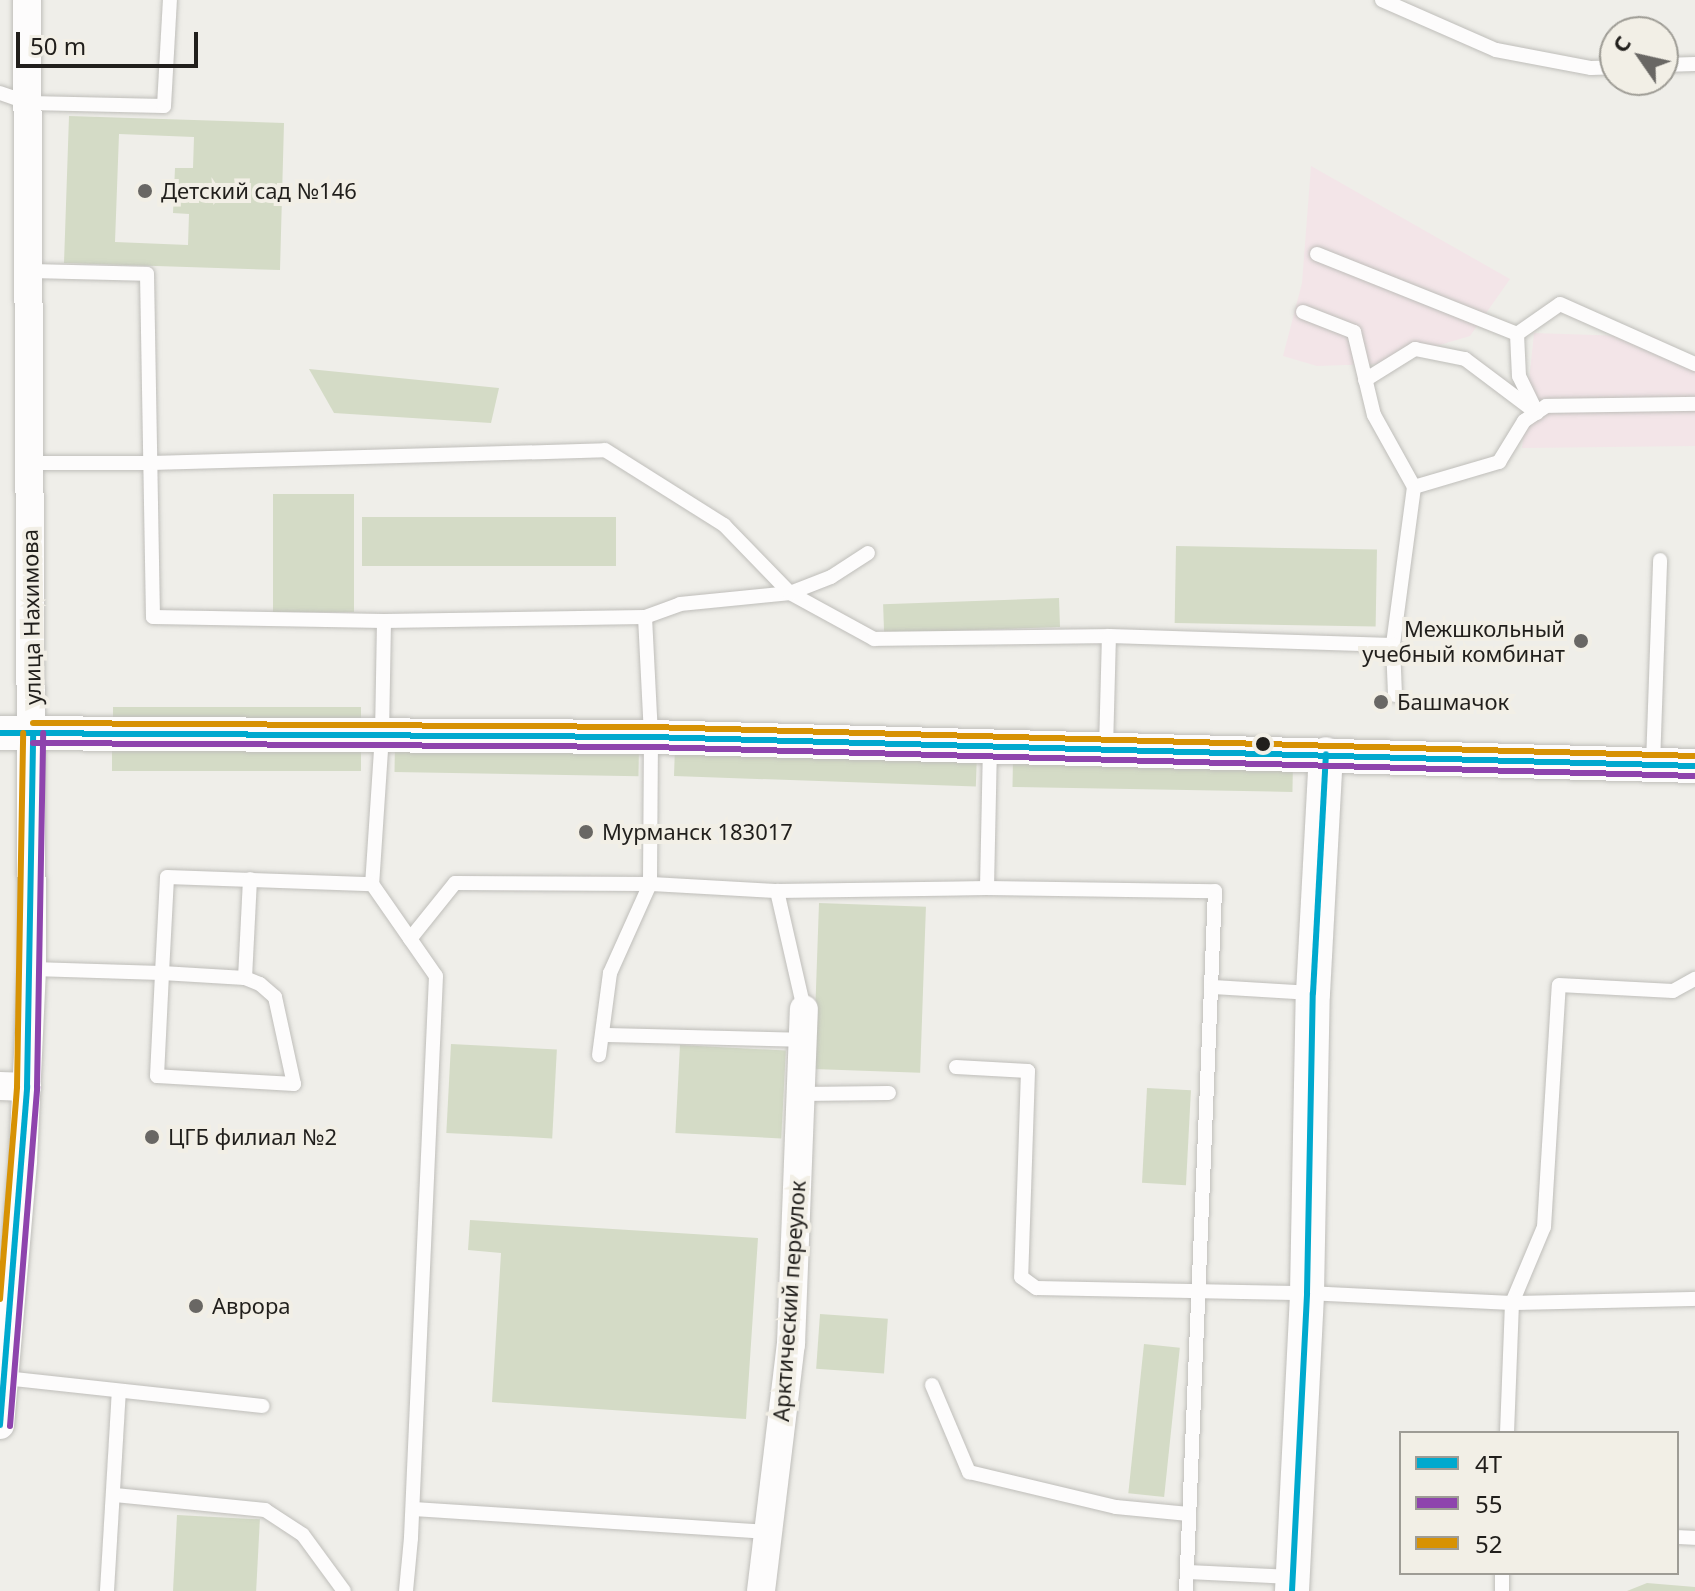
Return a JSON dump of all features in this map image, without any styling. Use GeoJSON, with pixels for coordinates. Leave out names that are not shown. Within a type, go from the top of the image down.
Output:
{"type":"FeatureCollection","features":[{"type":"Feature","properties":{"kind":"street","name":"улица Нахимова"},"geometry":{"type":"LineString","coordinates":[[0,1425],[5,1378],[14,1086],[32,969],[16,733],[28,463],[13,325],[28,271],[27,0]]}},
{"type":"Feature","properties":{"kind":"street"},"geometry":{"type":"LineString","coordinates":[[16,733],[651,737],[1695,766]]}},
{"type":"Feature","properties":{"kind":"street"},"geometry":{"type":"LineString","coordinates":[[1293,1584],[1307,1293],[1313,993],[1326,754]]}},
{"type":"Feature","properties":{"kind":"street","name":"Арктический переулок"},"geometry":{"type":"LineString","coordinates":[[761,1591],[791,1344],[804,1009]]}},
{"type":"Feature","properties":{"kind":"lane"},"geometry":{"type":"LineString","coordinates":[[0,93],[29,103],[164,106],[170,0]]}},
{"type":"Feature","properties":{"kind":"lane"},"geometry":{"type":"LineString","coordinates":[[1382,0],[1496,50],[1599,68]]}},
{"type":"Feature","properties":{"kind":"lane"},"geometry":{"type":"LineString","coordinates":[[1317,254],[1517,334]]}},
{"type":"Feature","properties":{"kind":"lane"},"geometry":{"type":"LineString","coordinates":[[28,271],[147,274],[153,617],[384,621],[645,617],[680,604],[790,593],[831,577],[868,553]]}},
{"type":"Feature","properties":{"kind":"lane"},"geometry":{"type":"LineString","coordinates":[[1517,334],[1560,304],[1695,364]]}},
{"type":"Feature","properties":{"kind":"lane"},"geometry":{"type":"LineString","coordinates":[[1303,312],[1354,332],[1374,415],[1414,487],[1393,645],[1395,695]]}},
{"type":"Feature","properties":{"kind":"lane"},"geometry":{"type":"LineString","coordinates":[[1517,334],[1519,376],[1537,413]]}},
{"type":"Feature","properties":{"kind":"lane"},"geometry":{"type":"LineString","coordinates":[[1365,380],[1415,349],[1465,359],[1537,413]]}},
{"type":"Feature","properties":{"kind":"lane"},"geometry":{"type":"LineString","coordinates":[[1414,487],[1499,462],[1524,421],[1546,406],[1695,404]]}},
{"type":"Feature","properties":{"kind":"lane"},"geometry":{"type":"LineString","coordinates":[[28,463],[151,463],[605,450],[724,525],[790,593],[874,639],[1109,636],[1393,645]]}},
{"type":"Feature","properties":{"kind":"lane"},"geometry":{"type":"LineString","coordinates":[[1653,764],[1660,560]]}},
{"type":"Feature","properties":{"kind":"lane"},"geometry":{"type":"LineString","coordinates":[[599,1055],[610,973],[650,884],[651,737],[645,617]]}},
{"type":"Feature","properties":{"kind":"lane"},"geometry":{"type":"LineString","coordinates":[[384,621],[382,735],[372,884],[436,976],[413,1509],[406,1591]]}},
{"type":"Feature","properties":{"kind":"lane"},"geometry":{"type":"LineString","coordinates":[[1106,749],[1109,636]]}},
{"type":"Feature","properties":{"kind":"lane"},"geometry":{"type":"LineString","coordinates":[[987,888],[990,746]]}},
{"type":"Feature","properties":{"kind":"lane"},"geometry":{"type":"LineString","coordinates":[[32,969],[162,973],[245,978],[260,984],[275,997],[294,1084],[157,1076],[162,973],[167,877],[372,884]]}},
{"type":"Feature","properties":{"kind":"lane"},"geometry":{"type":"LineString","coordinates":[[245,978],[250,879]]}},
{"type":"Feature","properties":{"kind":"lane"},"geometry":{"type":"LineString","coordinates":[[410,939],[455,883],[650,884],[777,891],[987,888],[1215,891],[1186,1591]]}},
{"type":"Feature","properties":{"kind":"lane"},"geometry":{"type":"LineString","coordinates":[[777,891],[804,1009]]}},
{"type":"Feature","properties":{"kind":"lane"},"geometry":{"type":"LineString","coordinates":[[1507,1431],[1512,1303],[1544,1227],[1559,985],[1673,991],[1695,979]]}},
{"type":"Feature","properties":{"kind":"lane"},"geometry":{"type":"LineString","coordinates":[[1212,987],[1313,993]]}},
{"type":"Feature","properties":{"kind":"lane"},"geometry":{"type":"LineString","coordinates":[[604,1035],[802,1040]]}},
{"type":"Feature","properties":{"kind":"lane"},"geometry":{"type":"LineString","coordinates":[[956,1067],[1028,1071],[1021,1277],[1036,1288],[1307,1293],[1512,1303],[1695,1299]]}},
{"type":"Feature","properties":{"kind":"lane"},"geometry":{"type":"LineString","coordinates":[[801,1094],[889,1093]]}},
{"type":"Feature","properties":{"kind":"lane"},"geometry":{"type":"LineString","coordinates":[[5,1378],[262,1406]]}},
{"type":"Feature","properties":{"kind":"lane"},"geometry":{"type":"LineString","coordinates":[[932,1385],[969,1472],[1116,1507],[1189,1514]]}},
{"type":"Feature","properties":{"kind":"lane"},"geometry":{"type":"LineString","coordinates":[[107,1591],[119,1391]]}},
{"type":"Feature","properties":{"kind":"lane"},"geometry":{"type":"LineString","coordinates":[[115,1495],[265,1510],[303,1535],[344,1591]]}},
{"type":"Feature","properties":{"kind":"lane"},"geometry":{"type":"LineString","coordinates":[[413,1509],[769,1532]]}},
{"type":"Feature","properties":{"kind":"lane"},"geometry":{"type":"LineString","coordinates":[[1188,1572],[1293,1584]]}},
{"type":"Feature","properties":{"kind":"shaded area"},"geometry":{"type":"Polygon","coordinates":[[[1311,166],[1510,279],[1470,336],[1376,364],[1317,366],[1283,356],[1302,283],[1311,166]]]}},
{"type":"Feature","properties":{"kind":"shaded area"},"geometry":{"type":"Polygon","coordinates":[[[1534,333],[1655,337],[1695,369],[1695,446],[1522,448],[1534,333]]]}},
{"type":"Feature","properties":{"kind":"green space"},"geometry":{"type":"Polygon","coordinates":[[[69,116],[284,123],[280,270],[64,263],[69,116]],[[119,134],[115,242],[188,245],[189,214],[173,213],[175,168],[193,168],[194,137],[119,134]]]}},
{"type":"Feature","properties":{"kind":"green space"},"geometry":{"type":"Polygon","coordinates":[[[309,369],[499,388],[491,423],[334,413],[309,369]]]}},
{"type":"Feature","properties":{"kind":"green space"},"geometry":{"type":"Polygon","coordinates":[[[273,494],[354,494],[354,612],[273,612],[273,494]]]}},
{"type":"Feature","properties":{"kind":"green space"},"geometry":{"type":"Polygon","coordinates":[[[362,517],[616,517],[616,566],[362,566],[362,517]]]}},
{"type":"Feature","properties":{"kind":"green space"},"geometry":{"type":"Polygon","coordinates":[[[1176,546],[1377,550],[1376,626],[1175,623],[1176,546]]]}},
{"type":"Feature","properties":{"kind":"green space"},"geometry":{"type":"Polygon","coordinates":[[[1059,598],[1060,627],[884,633],[883,604],[1059,598]]]}},
{"type":"Feature","properties":{"kind":"green space"},"geometry":{"type":"Polygon","coordinates":[[[113,707],[361,707],[361,726],[113,726],[113,707]]]}},
{"type":"Feature","properties":{"kind":"green space"},"geometry":{"type":"Polygon","coordinates":[[[112,742],[361,742],[361,771],[112,771],[112,742]]]}},
{"type":"Feature","properties":{"kind":"green space"},"geometry":{"type":"Polygon","coordinates":[[[395,743],[639,747],[638,776],[394,772],[395,743]]]}},
{"type":"Feature","properties":{"kind":"green space"},"geometry":{"type":"Polygon","coordinates":[[[675,747],[977,758],[976,787],[674,776],[675,747]]]}},
{"type":"Feature","properties":{"kind":"green space"},"geometry":{"type":"Polygon","coordinates":[[[1013,758],[1293,763],[1292,792],[1012,787],[1013,758]]]}},
{"type":"Feature","properties":{"kind":"green space"},"geometry":{"type":"Polygon","coordinates":[[[819,903],[926,907],[920,1073],[813,1069],[819,903]]]}},
{"type":"Feature","properties":{"kind":"green space"},"geometry":{"type":"Polygon","coordinates":[[[451,1044],[557,1050],[552,1138],[446,1133],[451,1044]]]}},
{"type":"Feature","properties":{"kind":"green space"},"geometry":{"type":"Polygon","coordinates":[[[680,1045],[786,1051],[781,1138],[675,1133],[680,1045]]]}},
{"type":"Feature","properties":{"kind":"green space"},"geometry":{"type":"Polygon","coordinates":[[[1147,1088],[1191,1090],[1186,1185],[1142,1183],[1147,1088]]]}},
{"type":"Feature","properties":{"kind":"green space"},"geometry":{"type":"Polygon","coordinates":[[[470,1220],[758,1238],[746,1419],[492,1402],[501,1253],[468,1250],[470,1220]]]}},
{"type":"Feature","properties":{"kind":"green space"},"geometry":{"type":"Polygon","coordinates":[[[820,1314],[888,1319],[884,1374],[816,1369],[820,1314]]]}},
{"type":"Feature","properties":{"kind":"green space"},"geometry":{"type":"Polygon","coordinates":[[[1144,1344],[1180,1348],[1164,1497],[1128,1493],[1144,1344]]]}},
{"type":"Feature","properties":{"kind":"green space"},"geometry":{"type":"Polygon","coordinates":[[[177,1515],[260,1519],[256,1591],[173,1591],[177,1515]]]}},
{"type":"Feature","properties":{"kind":"green space"},"geometry":{"type":"Polygon","coordinates":[[[1647,1583],[1695,1587],[1695,1591],[1627,1591],[1647,1583]]]}},
{"type":"Feature","properties":{"kind":"transit line","name":"52"},"geometry":{"type":"LineString","coordinates":[[33,723],[651,727],[1695,756]]}},
{"type":"Feature","properties":{"kind":"transit line","name":"4Т"},"geometry":{"type":"LineString","coordinates":[[0,733],[651,737],[1695,766]]}},
{"type":"Feature","properties":{"kind":"transit line","name":"52"},"geometry":{"type":"LineString","coordinates":[[0,1299],[17,1087],[23,733]]}},
{"type":"Feature","properties":{"kind":"transit line","name":"4Т"},"geometry":{"type":"LineString","coordinates":[[0,1425],[27,1087],[33,733]]}},
{"type":"Feature","properties":{"kind":"transit line","name":"55"},"geometry":{"type":"LineString","coordinates":[[10,1426],[37,1087],[43,733]]}},
{"type":"Feature","properties":{"kind":"transit line","name":"55"},"geometry":{"type":"LineString","coordinates":[[33,743],[651,747],[1695,776]]}},
{"type":"Feature","properties":{"kind":"transit line","name":"4Т"},"geometry":{"type":"LineString","coordinates":[[1292,1591],[1307,1293],[1313,993],[1326,754]]}},
{"type":"Feature","properties":{"kind":"place","name":"Детский сад №146"},"geometry":{"type":"Point","coordinates":[145,191]}},
{"type":"Feature","properties":{"kind":"place","name":"Межшкольный учебный комбинат"},"geometry":{"type":"Point","coordinates":[1581,641]}},
{"type":"Feature","properties":{"kind":"place","name":"Башмачок"},"geometry":{"type":"Point","coordinates":[1381,702]}},
{"type":"Feature","properties":{"kind":"place","name":"Мурманск 183017"},"geometry":{"type":"Point","coordinates":[586,832]}},
{"type":"Feature","properties":{"kind":"place","name":"ЦГБ филиал №2"},"geometry":{"type":"Point","coordinates":[152,1137]}},
{"type":"Feature","properties":{"kind":"place","name":"Аврора"},"geometry":{"type":"Point","coordinates":[196,1306]}}]}
